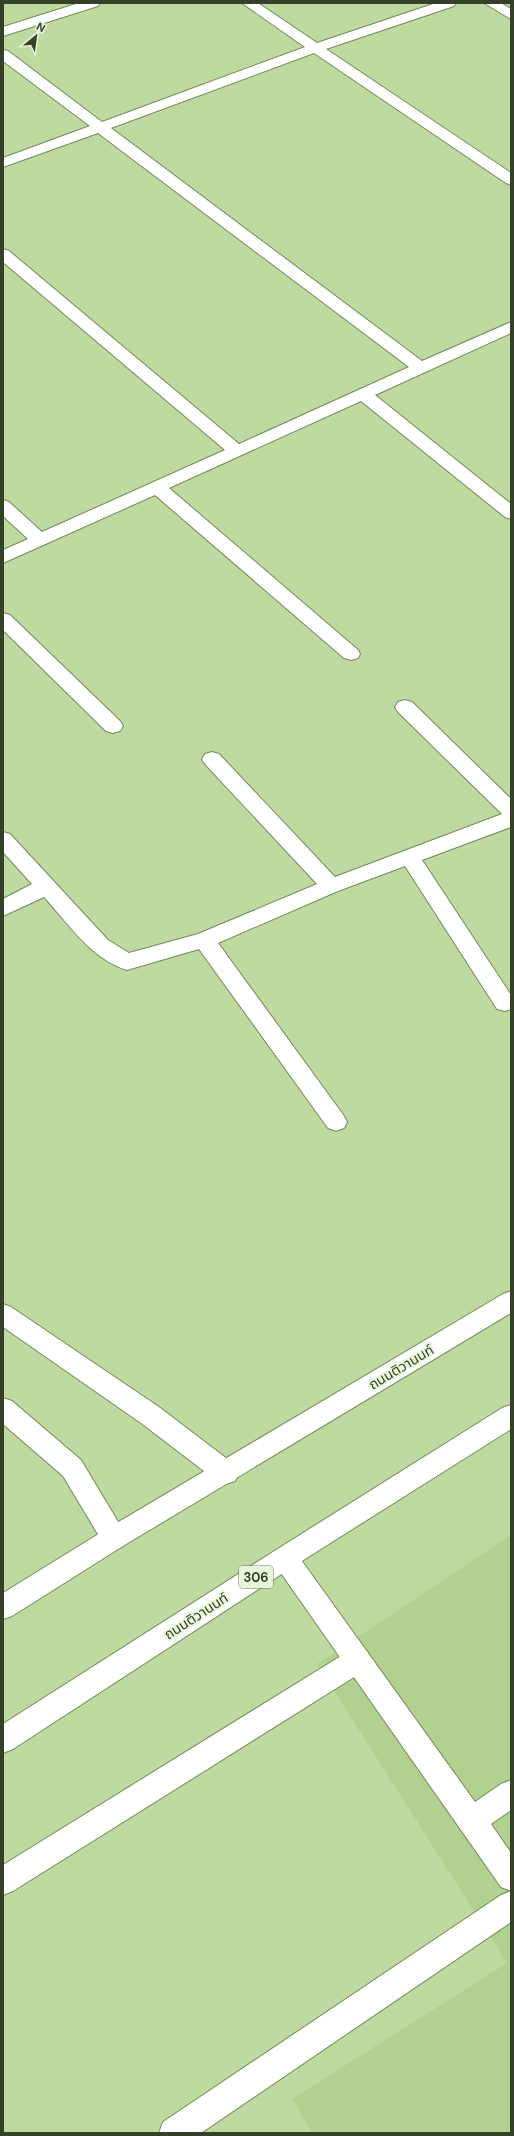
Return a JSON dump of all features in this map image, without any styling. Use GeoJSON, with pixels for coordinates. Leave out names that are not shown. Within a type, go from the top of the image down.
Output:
{"type":"FeatureCollection","features":[{"type":"Feature","properties":{"kind":"street"},"geometry":{"type":"LineString","coordinates":[[3,32],[93,3]]}},
{"type":"Feature","properties":{"kind":"street"},"geometry":{"type":"LineString","coordinates":[[249,3],[511,180]]}},
{"type":"Feature","properties":{"kind":"street"},"geometry":{"type":"LineString","coordinates":[[3,163],[98,126],[315,48],[449,3]]}},
{"type":"Feature","properties":{"kind":"street"},"geometry":{"type":"LineString","coordinates":[[491,3],[511,15]]}},
{"type":"Feature","properties":{"kind":"street"},"geometry":{"type":"LineString","coordinates":[[3,54],[420,368]]}},
{"type":"Feature","properties":{"kind":"street"},"geometry":{"type":"LineString","coordinates":[[3,254],[237,451]]}},
{"type":"Feature","properties":{"kind":"street"},"geometry":{"type":"LineString","coordinates":[[3,557],[511,327]]}},
{"type":"Feature","properties":{"kind":"street"},"geometry":{"type":"LineString","coordinates":[[363,394],[511,513]]}},
{"type":"Feature","properties":{"kind":"street"},"geometry":{"type":"LineString","coordinates":[[157,487],[352,654]]}},
{"type":"Feature","properties":{"kind":"street"},"geometry":{"type":"LineString","coordinates":[[3,506],[40,540]]}},
{"type":"Feature","properties":{"kind":"street"},"geometry":{"type":"LineString","coordinates":[[3,619],[114,726]]}},
{"type":"Feature","properties":{"kind":"street"},"geometry":{"type":"LineString","coordinates":[[405,707],[511,811]]}},
{"type":"Feature","properties":{"kind":"street"},"geometry":{"type":"LineString","coordinates":[[212,759],[331,886]]}},
{"type":"Feature","properties":{"kind":"street"},"geometry":{"type":"LineString","coordinates":[[3,839],[45,887],[101,946],[127,962],[204,940],[331,886],[511,819]]}},
{"type":"Feature","properties":{"kind":"street"},"geometry":{"type":"LineString","coordinates":[[410,857],[505,1003]]}},
{"type":"Feature","properties":{"kind":"street"},"geometry":{"type":"LineString","coordinates":[[3,908],[45,887]]}},
{"type":"Feature","properties":{"kind":"street"},"geometry":{"type":"LineString","coordinates":[[204,940],[336,1122]]}},
{"type":"Feature","properties":{"kind":"street","name":"ถนนติวานนท์"},"geometry":{"type":"LineString","coordinates":[[3,1607],[114,1538],[226,1473],[511,1301]]}},
{"type":"Feature","properties":{"kind":"street"},"geometry":{"type":"LineString","coordinates":[[3,1314],[150,1414],[226,1473]]}},
{"type":"Feature","properties":{"kind":"street"},"geometry":{"type":"LineString","coordinates":[[3,1409],[72,1468],[114,1538]]}},
{"type":"Feature","properties":{"kind":"street","name":"ถนนติวานนท์"},"geometry":{"type":"LineString","coordinates":[[3,1740],[284,1558],[511,1416]]}},
{"type":"Feature","properties":{"kind":"street"},"geometry":{"type":"LineString","coordinates":[[284,1558],[511,1877]]}},
{"type":"Feature","properties":{"kind":"street"},"geometry":{"type":"LineString","coordinates":[[3,1881],[358,1660]]}},
{"type":"Feature","properties":{"kind":"street"},"geometry":{"type":"LineString","coordinates":[[471,1821],[511,1794]]}},
{"type":"Feature","properties":{"kind":"street"},"geometry":{"type":"LineString","coordinates":[[174,2133],[511,1905]]}},
{"type":"Feature","properties":{"kind":"shaded area"},"geometry":{"type":"Polygon","coordinates":[[[511,1535],[511,2133],[312,2133],[292,2099],[507,1963],[317,1664],[511,1535]]]}}]}
